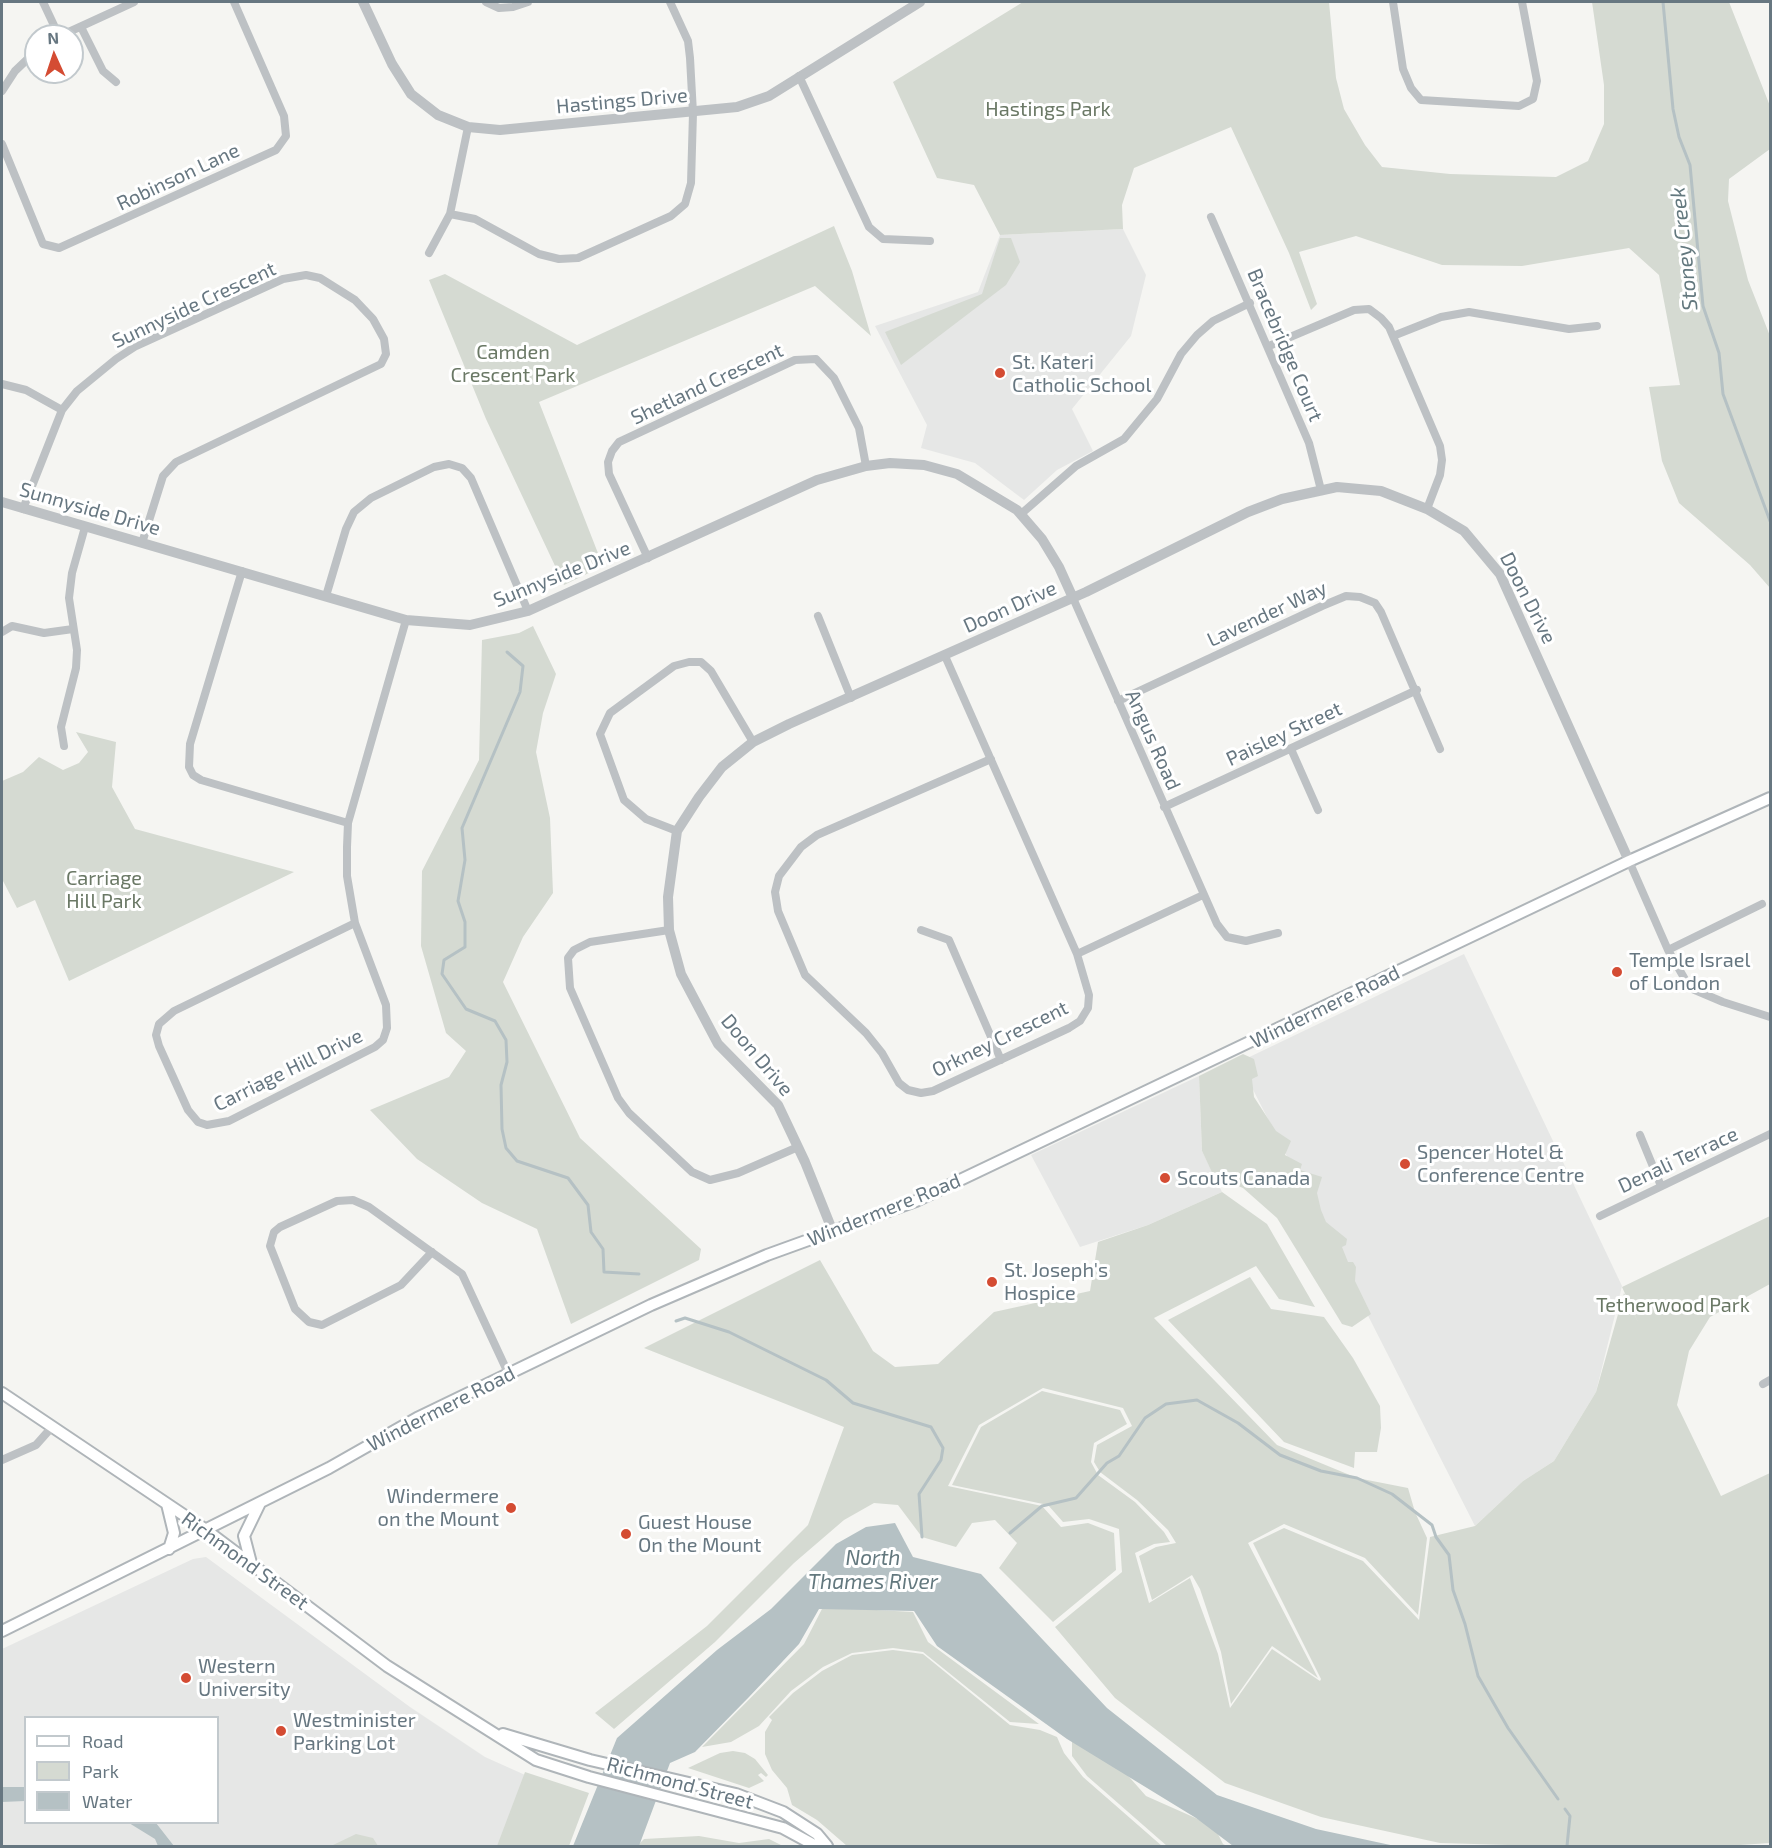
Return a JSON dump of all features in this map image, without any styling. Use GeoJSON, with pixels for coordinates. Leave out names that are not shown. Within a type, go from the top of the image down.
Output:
{"type":"FeatureCollection","features":[{"type":"Feature","properties":{"kind":"main road","name":"Windermere Road"},"geometry":{"type":"LineString","coordinates":[[2,1631],[329,1468],[417,1418],[661,1301],[767,1255],[927,1196],[1629,861],[1770,798]]}},
{"type":"Feature","properties":{"kind":"main road","name":"Richmond Street"},"geometry":{"type":"LineString","coordinates":[[2,1393],[206,1530],[387,1666],[536,1760],[589,1778],[682,1800],[783,1828],[816,1846]]}},
{"type":"Feature","properties":{"kind":"main road"},"geometry":{"type":"LineString","coordinates":[[167,1503],[174,1533],[169,1549]]}},
{"type":"Feature","properties":{"kind":"main road"},"geometry":{"type":"LineString","coordinates":[[251,1563],[244,1536],[260,1503]]}},
{"type":"Feature","properties":{"kind":"main road","name":"Richmond Street"},"geometry":{"type":"LineString","coordinates":[[488,1730],[590,1760],[736,1794],[783,1812],[817,1834],[827,1846]]}},
{"type":"Feature","properties":{"kind":"street"},"geometry":{"type":"LineString","coordinates":[[44,2],[54,24]]}},
{"type":"Feature","properties":{"kind":"street"},"geometry":{"type":"LineString","coordinates":[[84,26],[134,2]]}},
{"type":"Feature","properties":{"kind":"street","name":"Robinson Lane"},"geometry":{"type":"LineString","coordinates":[[2,144],[43,243],[59,248],[276,150],[286,136],[284,116],[234,2]]}},
{"type":"Feature","properties":{"kind":"street","name":"Hastings Drive"},"geometry":{"type":"LineString","coordinates":[[363,2],[392,64],[411,94],[438,115],[468,127],[500,130],[737,107],[769,96],[920,2]]}},
{"type":"Feature","properties":{"kind":"street"},"geometry":{"type":"LineString","coordinates":[[486,2],[499,8],[513,7],[528,2]]}},
{"type":"Feature","properties":{"kind":"street"},"geometry":{"type":"LineString","coordinates":[[450,214],[475,219],[539,254],[559,260],[578,258],[671,216],[685,204],[691,183],[693,113],[688,41],[670,2]]}},
{"type":"Feature","properties":{"kind":"street"},"geometry":{"type":"LineString","coordinates":[[1393,2],[1403,69],[1411,88],[1421,100],[1519,106],[1533,99],[1537,81],[1522,2]]}},
{"type":"Feature","properties":{"kind":"street"},"geometry":{"type":"LineString","coordinates":[[84,33],[103,71],[116,82]]}},
{"type":"Feature","properties":{"kind":"street"},"geometry":{"type":"LineString","coordinates":[[2,91],[15,71],[24,62]]}},
{"type":"Feature","properties":{"kind":"street"},"geometry":{"type":"LineString","coordinates":[[799,76],[869,227],[883,239],[930,241]]}},
{"type":"Feature","properties":{"kind":"street"},"geometry":{"type":"LineString","coordinates":[[429,253],[450,214],[468,127]]}},
{"type":"Feature","properties":{"kind":"street","name":"Bracebridge Court"},"geometry":{"type":"LineString","coordinates":[[1211,217],[1269,346],[1309,443],[1321,490]]}},
{"type":"Feature","properties":{"kind":"street","name":"Sunnyside Crescent"},"geometry":{"type":"LineString","coordinates":[[23,509],[62,410],[77,391],[97,373],[136,346],[283,279],[306,275],[321,278],[356,300],[373,319],[384,339],[386,354],[381,364],[176,462],[163,476],[142,543]]}},
{"type":"Feature","properties":{"kind":"street"},"geometry":{"type":"LineString","coordinates":[[1021,514],[1076,466],[1124,439],[1157,399],[1181,354],[1197,335],[1213,321],[1250,303]]}},
{"type":"Feature","properties":{"kind":"street"},"geometry":{"type":"LineString","coordinates":[[1269,346],[1354,310],[1369,309],[1389,327],[1440,446],[1442,460],[1440,475],[1427,509]]}},
{"type":"Feature","properties":{"kind":"street"},"geometry":{"type":"LineString","coordinates":[[1393,336],[1456,313],[1480,314],[1569,329],[1597,326]]}},
{"type":"Feature","properties":{"kind":"street","name":"Shetland Crescent"},"geometry":{"type":"LineString","coordinates":[[648,558],[609,474],[608,462],[612,451],[619,442],[795,360],[816,359],[834,378],[859,428],[866,466]]}},
{"type":"Feature","properties":{"kind":"street"},"geometry":{"type":"LineString","coordinates":[[2,384],[26,390],[62,410]]}},
{"type":"Feature","properties":{"kind":"street","name":"Sunnyside Drive"},"geometry":{"type":"LineString","coordinates":[[2,502],[406,620],[470,624],[528,612],[817,480],[866,466],[890,463],[941,469],[987,490],[1021,514],[1042,539],[1059,567],[1073,598]]}},
{"type":"Feature","properties":{"kind":"street"},"geometry":{"type":"LineString","coordinates":[[326,596],[346,529],[354,512],[371,498],[434,467],[449,464],[462,468],[471,478],[528,612]]}},
{"type":"Feature","properties":{"kind":"street","name":"Doon Drive"},"geometry":{"type":"LineString","coordinates":[[833,1232],[778,1105],[713,1036],[681,974],[669,930],[668,897],[677,831],[722,767],[753,742],[789,724],[1073,598],[1248,512],[1282,499],[1321,490],[1337,488],[1381,491],[1427,509],[1464,531],[1500,573],[1629,861]]}},
{"type":"Feature","properties":{"kind":"street"},"geometry":{"type":"LineString","coordinates":[[64,746],[60,727],[76,668],[74,629],[69,598],[72,573],[85,527]]}},
{"type":"Feature","properties":{"kind":"street"},"geometry":{"type":"LineString","coordinates":[[242,572],[190,744],[189,767],[193,775],[201,780],[348,823]]}},
{"type":"Feature","properties":{"kind":"street","name":"Lavender Way"},"geometry":{"type":"LineString","coordinates":[[1118,701],[1346,596],[1360,597],[1375,603],[1417,690]]}},
{"type":"Feature","properties":{"kind":"street","name":"Angus Road"},"geometry":{"type":"LineString","coordinates":[[1073,598],[1217,924],[1227,937],[1246,941],[1278,933]]}},
{"type":"Feature","properties":{"kind":"street"},"geometry":{"type":"LineString","coordinates":[[818,616],[851,698]]}},
{"type":"Feature","properties":{"kind":"street","name":"Carriage Hill Drive"},"geometry":{"type":"LineString","coordinates":[[355,923],[174,1011],[159,1024],[156,1035],[159,1046],[188,1110],[198,1122],[207,1125],[229,1121],[375,1047],[382,1040],[387,1028],[386,1005],[355,923],[347,876],[348,823],[406,620]]}},
{"type":"Feature","properties":{"kind":"street"},"geometry":{"type":"LineString","coordinates":[[2,632],[12,626],[44,633],[74,629]]}},
{"type":"Feature","properties":{"kind":"street","name":"Orkney Crescent"},"geometry":{"type":"LineString","coordinates":[[945,656],[991,759],[1077,954],[1089,995],[1088,1008],[1080,1020],[1001,1060],[933,1091],[921,1094],[908,1090],[899,1083],[882,1053],[866,1033],[805,975],[778,911],[775,892],[779,876],[788,862],[817,835],[991,759]]}},
{"type":"Feature","properties":{"kind":"street"},"geometry":{"type":"LineString","coordinates":[[677,831],[646,819],[624,800],[600,734],[610,713],[674,666],[701,662],[711,671],[753,742]]}},
{"type":"Feature","properties":{"kind":"street"},"geometry":{"type":"LineString","coordinates":[[1417,690],[1440,749]]}},
{"type":"Feature","properties":{"kind":"street","name":"Paisley Street"},"geometry":{"type":"LineString","coordinates":[[1164,807],[1417,690]]}},
{"type":"Feature","properties":{"kind":"street"},"geometry":{"type":"LineString","coordinates":[[1291,748],[1318,810]]}},
{"type":"Feature","properties":{"kind":"street"},"geometry":{"type":"LineString","coordinates":[[1629,861],[1668,950],[1690,988],[1723,1002],[1770,1017]]}},
{"type":"Feature","properties":{"kind":"street"},"geometry":{"type":"LineString","coordinates":[[1077,954],[1203,895]]}},
{"type":"Feature","properties":{"kind":"street"},"geometry":{"type":"LineString","coordinates":[[1668,950],[1762,904]]}},
{"type":"Feature","properties":{"kind":"street"},"geometry":{"type":"LineString","coordinates":[[669,930],[590,942],[574,950],[568,958],[570,988],[618,1098],[629,1113],[692,1172],[710,1180],[738,1173],[798,1147]]}},
{"type":"Feature","properties":{"kind":"street"},"geometry":{"type":"LineString","coordinates":[[921,930],[949,940],[1001,1060]]}},
{"type":"Feature","properties":{"kind":"street","name":"Denali Terrace"},"geometry":{"type":"LineString","coordinates":[[1600,1216],[1770,1134]]}},
{"type":"Feature","properties":{"kind":"street"},"geometry":{"type":"LineString","coordinates":[[1640,1135],[1661,1186]]}},
{"type":"Feature","properties":{"kind":"street"},"geometry":{"type":"LineString","coordinates":[[432,1252],[401,1285],[322,1325],[309,1322],[295,1309],[270,1246],[274,1232],[280,1227],[337,1201],[353,1200],[369,1207],[432,1252],[462,1274],[509,1375]]}},
{"type":"Feature","properties":{"kind":"street"},"geometry":{"type":"LineString","coordinates":[[2,1460],[36,1445],[52,1427]]}},
{"type":"Feature","properties":{"kind":"shaded area","name":"St. Kateri Catholic School"},"geometry":{"type":"Polygon","coordinates":[[[1123,229],[1146,275],[1131,336],[1072,409],[1093,451],[1057,470],[1024,500],[975,463],[921,448],[927,425],[875,326],[978,292],[1000,235],[1123,229]]]}},
{"type":"Feature","properties":{"kind":"shaded area"},"geometry":{"type":"Polygon","coordinates":[[[1464,954],[1622,1286],[1596,1392],[1554,1461],[1523,1481],[1475,1526],[1239,1062],[1464,954]]]}},
{"type":"Feature","properties":{"kind":"shaded area"},"geometry":{"type":"Polygon","coordinates":[[[1199,1076],[1202,1151],[1222,1192],[1148,1225],[1080,1247],[1031,1155],[1199,1076]]]}},
{"type":"Feature","properties":{"kind":"shaded area","name":"Western University"},"geometry":{"type":"Polygon","coordinates":[[[206,1557],[410,1707],[485,1757],[581,1800],[564,1846],[2,1846],[2,1649],[193,1559],[206,1557]]]}},
{"type":"Feature","properties":{"kind":"green space","name":"Hastings Park"},"geometry":{"type":"Polygon","coordinates":[[[1023,2],[1329,2],[1336,78],[1344,109],[1365,145],[1382,167],[1450,174],[1556,177],[1588,161],[1604,124],[1604,85],[1592,2],[1729,2],[1770,106],[1770,149],[1729,179],[1728,201],[1748,280],[1770,336],[1770,588],[1750,565],[1679,503],[1662,461],[1649,387],[1680,385],[1659,275],[1629,248],[1522,266],[1442,265],[1356,236],[1299,252],[1317,304],[1311,310],[1289,253],[1231,127],[1134,168],[1122,205],[1123,229],[1000,235],[974,185],[937,178],[893,82],[1023,2]]]}},
{"type":"Feature","properties":{"kind":"green space","name":"Camden Crescent Park"},"geometry":{"type":"Polygon","coordinates":[[[834,226],[852,271],[871,336],[815,286],[539,402],[603,566],[564,585],[486,419],[429,280],[445,274],[577,345],[834,226]]]}},
{"type":"Feature","properties":{"kind":"green space"},"geometry":{"type":"Polygon","coordinates":[[[1000,238],[1011,238],[1020,262],[1006,285],[901,365],[885,332],[982,294],[1000,238]]]}},
{"type":"Feature","properties":{"kind":"green space"},"geometry":{"type":"Polygon","coordinates":[[[533,626],[556,674],[543,713],[536,752],[550,818],[553,893],[523,937],[503,982],[580,1138],[701,1249],[699,1260],[571,1324],[537,1229],[482,1203],[417,1159],[370,1110],[449,1077],[466,1051],[446,1033],[421,946],[422,871],[479,760],[482,640],[519,633],[533,626]]]}},
{"type":"Feature","properties":{"kind":"green space","name":"Carriage Hill Park"},"geometry":{"type":"Polygon","coordinates":[[[76,732],[116,742],[112,787],[135,829],[294,872],[69,981],[35,900],[17,908],[2,879],[2,781],[23,772],[39,757],[63,770],[79,763],[88,752],[76,732]]]}},
{"type":"Feature","properties":{"kind":"green space"},"geometry":{"type":"Polygon","coordinates":[[[1243,1054],[1254,1059],[1258,1076],[1252,1079],[1254,1097],[1276,1131],[1291,1141],[1285,1155],[1302,1164],[1300,1170],[1322,1177],[1317,1193],[1321,1210],[1326,1222],[1347,1239],[1346,1245],[1342,1247],[1348,1262],[1353,1262],[1356,1267],[1355,1281],[1371,1314],[1352,1327],[1342,1324],[1277,1218],[1243,1188],[1226,1181],[1216,1181],[1202,1151],[1199,1076],[1243,1054]]]}},
{"type":"Feature","properties":{"kind":"green space"},"geometry":{"type":"Polygon","coordinates":[[[1222,1192],[1267,1224],[1315,1307],[1279,1299],[1256,1266],[1154,1318],[1277,1445],[1357,1478],[1408,1488],[1415,1512],[1427,1538],[1418,1615],[1365,1558],[1284,1524],[1248,1543],[1318,1678],[1272,1646],[1231,1704],[1221,1652],[1200,1589],[1192,1575],[1152,1600],[1139,1556],[1156,1547],[1176,1543],[1168,1530],[1137,1500],[1100,1472],[1094,1462],[1097,1445],[1132,1426],[1123,1408],[1043,1388],[979,1425],[948,1486],[1042,1506],[1061,1527],[1088,1523],[1114,1533],[1116,1570],[1053,1622],[999,1568],[1017,1543],[995,1520],[972,1523],[956,1547],[922,1537],[898,1505],[874,1503],[844,1520],[794,1563],[715,1642],[614,1729],[595,1713],[707,1626],[808,1525],[844,1427],[644,1348],[820,1260],[873,1351],[895,1367],[938,1364],[994,1312],[1090,1291],[1098,1242],[1148,1225],[1222,1192]]]}},
{"type":"Feature","properties":{"kind":"green space","name":"Tetherwood Park"},"geometry":{"type":"Polygon","coordinates":[[[1770,1216],[1770,1284],[1710,1317],[1689,1351],[1677,1405],[1721,1496],[1770,1473],[1770,1843],[1725,1846],[1542,1846],[1440,1843],[1321,1817],[1225,1783],[1115,1698],[1055,1627],[1122,1572],[1119,1529],[1089,1519],[1063,1522],[1048,1505],[952,1485],[981,1427],[1042,1391],[1120,1410],[1127,1424],[1094,1443],[1091,1462],[1098,1475],[1135,1502],[1164,1532],[1170,1542],[1154,1544],[1135,1553],[1149,1603],[1190,1578],[1218,1654],[1230,1708],[1272,1649],[1320,1681],[1253,1543],[1284,1528],[1363,1561],[1419,1620],[1430,1537],[1475,1526],[1523,1481],[1554,1461],[1596,1392],[1624,1293],[1638,1322],[1622,1287],[1770,1216]]]}},
{"type":"Feature","properties":{"kind":"green space"},"geometry":{"type":"Polygon","coordinates":[[[1250,1277],[1271,1309],[1324,1317],[1353,1358],[1380,1406],[1381,1428],[1377,1452],[1355,1452],[1354,1468],[1284,1442],[1168,1320],[1250,1277]]]}},
{"type":"Feature","properties":{"kind":"green space"},"geometry":{"type":"Polygon","coordinates":[[[823,1607],[913,1612],[928,1642],[1039,1724],[1010,1722],[923,1652],[893,1648],[852,1653],[823,1667],[791,1691],[759,1726],[731,1742],[702,1747],[804,1644],[823,1607]]]}},
{"type":"Feature","properties":{"kind":"green space"},"geometry":{"type":"Polygon","coordinates":[[[893,1650],[923,1654],[1010,1725],[1040,1730],[1057,1737],[1064,1753],[1083,1777],[1162,1846],[847,1846],[817,1820],[792,1805],[787,1788],[772,1770],[765,1754],[765,1732],[772,1720],[769,1717],[793,1693],[822,1671],[852,1655],[893,1650]]]}},
{"type":"Feature","properties":{"kind":"green space"},"geometry":{"type":"Polygon","coordinates":[[[1072,1740],[1123,1770],[1146,1796],[1200,1820],[1216,1830],[1223,1844],[1227,1846],[1167,1846],[1087,1776],[1072,1756],[1072,1740]]]}},
{"type":"Feature","properties":{"kind":"green space"},"geometry":{"type":"Polygon","coordinates":[[[733,1751],[745,1753],[755,1759],[768,1775],[766,1777],[761,1773],[758,1775],[764,1781],[749,1788],[688,1768],[720,1753],[733,1751]]]}},
{"type":"Feature","properties":{"kind":"green space"},"geometry":{"type":"Polygon","coordinates":[[[525,1772],[589,1793],[569,1846],[497,1846],[525,1772]]]}},
{"type":"Feature","properties":{"kind":"green space"},"geometry":{"type":"Polygon","coordinates":[[[356,1834],[373,1838],[378,1846],[331,1846],[356,1834]]]}},
{"type":"Feature","properties":{"kind":"green space"},"geometry":{"type":"Polygon","coordinates":[[[699,1836],[739,1843],[769,1839],[783,1846],[637,1846],[644,1839],[699,1836]]]}},
{"type":"Feature","properties":{"kind":"water","name":"North Thames River"},"geometry":{"type":"Polygon","coordinates":[[[895,1523],[913,1557],[981,1574],[1107,1708],[1217,1795],[1316,1829],[1395,1846],[1233,1846],[1196,1818],[1067,1739],[937,1646],[914,1611],[819,1609],[799,1644],[749,1697],[695,1752],[670,1763],[639,1846],[573,1846],[617,1738],[717,1650],[771,1609],[836,1544],[866,1527],[895,1523]]]}},
{"type":"Feature","properties":{"kind":"water"},"geometry":{"type":"Polygon","coordinates":[[[2,1787],[24,1787],[24,1801],[2,1802],[2,1787]]]}},
{"type":"Feature","properties":{"kind":"water"},"geometry":{"type":"Polygon","coordinates":[[[131,1824],[157,1824],[174,1846],[158,1846],[155,1839],[131,1824]]]}},
{"type":"Feature","properties":{"kind":"waterway","name":"Stoney Creek"},"geometry":{"type":"LineString","coordinates":[[1663,2],[1673,109],[1679,137],[1690,165],[1703,306],[1719,353],[1723,394],[1770,521]]}},
{"type":"Feature","properties":{"kind":"waterway"},"geometry":{"type":"LineString","coordinates":[[507,652],[523,666],[520,692],[462,828],[465,860],[458,901],[465,922],[465,947],[444,960],[442,974],[466,1009],[495,1021],[506,1040],[507,1062],[501,1085],[502,1129],[506,1148],[517,1161],[568,1178],[588,1205],[591,1232],[603,1249],[604,1272],[639,1274]]}},
{"type":"Feature","properties":{"kind":"waterway"},"geometry":{"type":"LineString","coordinates":[[676,1321],[685,1318],[729,1332],[826,1380],[853,1403],[931,1427],[943,1448],[941,1460],[919,1494],[922,1537]]}},
{"type":"Feature","properties":{"kind":"waterway"},"geometry":{"type":"LineString","coordinates":[[1010,1533],[1042,1506],[1076,1498],[1107,1463],[1119,1456],[1145,1418],[1166,1404],[1197,1400],[1238,1423],[1280,1455],[1321,1471],[1357,1478],[1392,1494],[1432,1525],[1436,1537],[1449,1555],[1453,1590],[1465,1624],[1478,1676],[1508,1728],[1558,1799]]}},
{"type":"Feature","properties":{"kind":"waterway"},"geometry":{"type":"LineString","coordinates":[[1565,1809],[1570,1816],[1567,1846]]}},
{"type":"Feature","properties":{"kind":"place","name":"St. Kateri Catholic School"},"geometry":{"type":"Point","coordinates":[1000,373]}},
{"type":"Feature","properties":{"kind":"place","name":"Temple Israel of London"},"geometry":{"type":"Point","coordinates":[1617,972]}},
{"type":"Feature","properties":{"kind":"place","name":"Spencer Hotel & Conference Centre"},"geometry":{"type":"Point","coordinates":[1405,1164]}},
{"type":"Feature","properties":{"kind":"place","name":"Scouts Canada"},"geometry":{"type":"Point","coordinates":[1165,1178]}},
{"type":"Feature","properties":{"kind":"place","name":"St. Joseph's Hospice"},"geometry":{"type":"Point","coordinates":[992,1282]}},
{"type":"Feature","properties":{"kind":"place","name":"Windermere on the Mount"},"geometry":{"type":"Point","coordinates":[511,1508]}},
{"type":"Feature","properties":{"kind":"place","name":"Guest House On the Mount"},"geometry":{"type":"Point","coordinates":[626,1534]}},
{"type":"Feature","properties":{"kind":"place","name":"Western University"},"geometry":{"type":"Point","coordinates":[186,1678]}},
{"type":"Feature","properties":{"kind":"place","name":"Westminister Parking Lot"},"geometry":{"type":"Point","coordinates":[281,1731]}}]}
